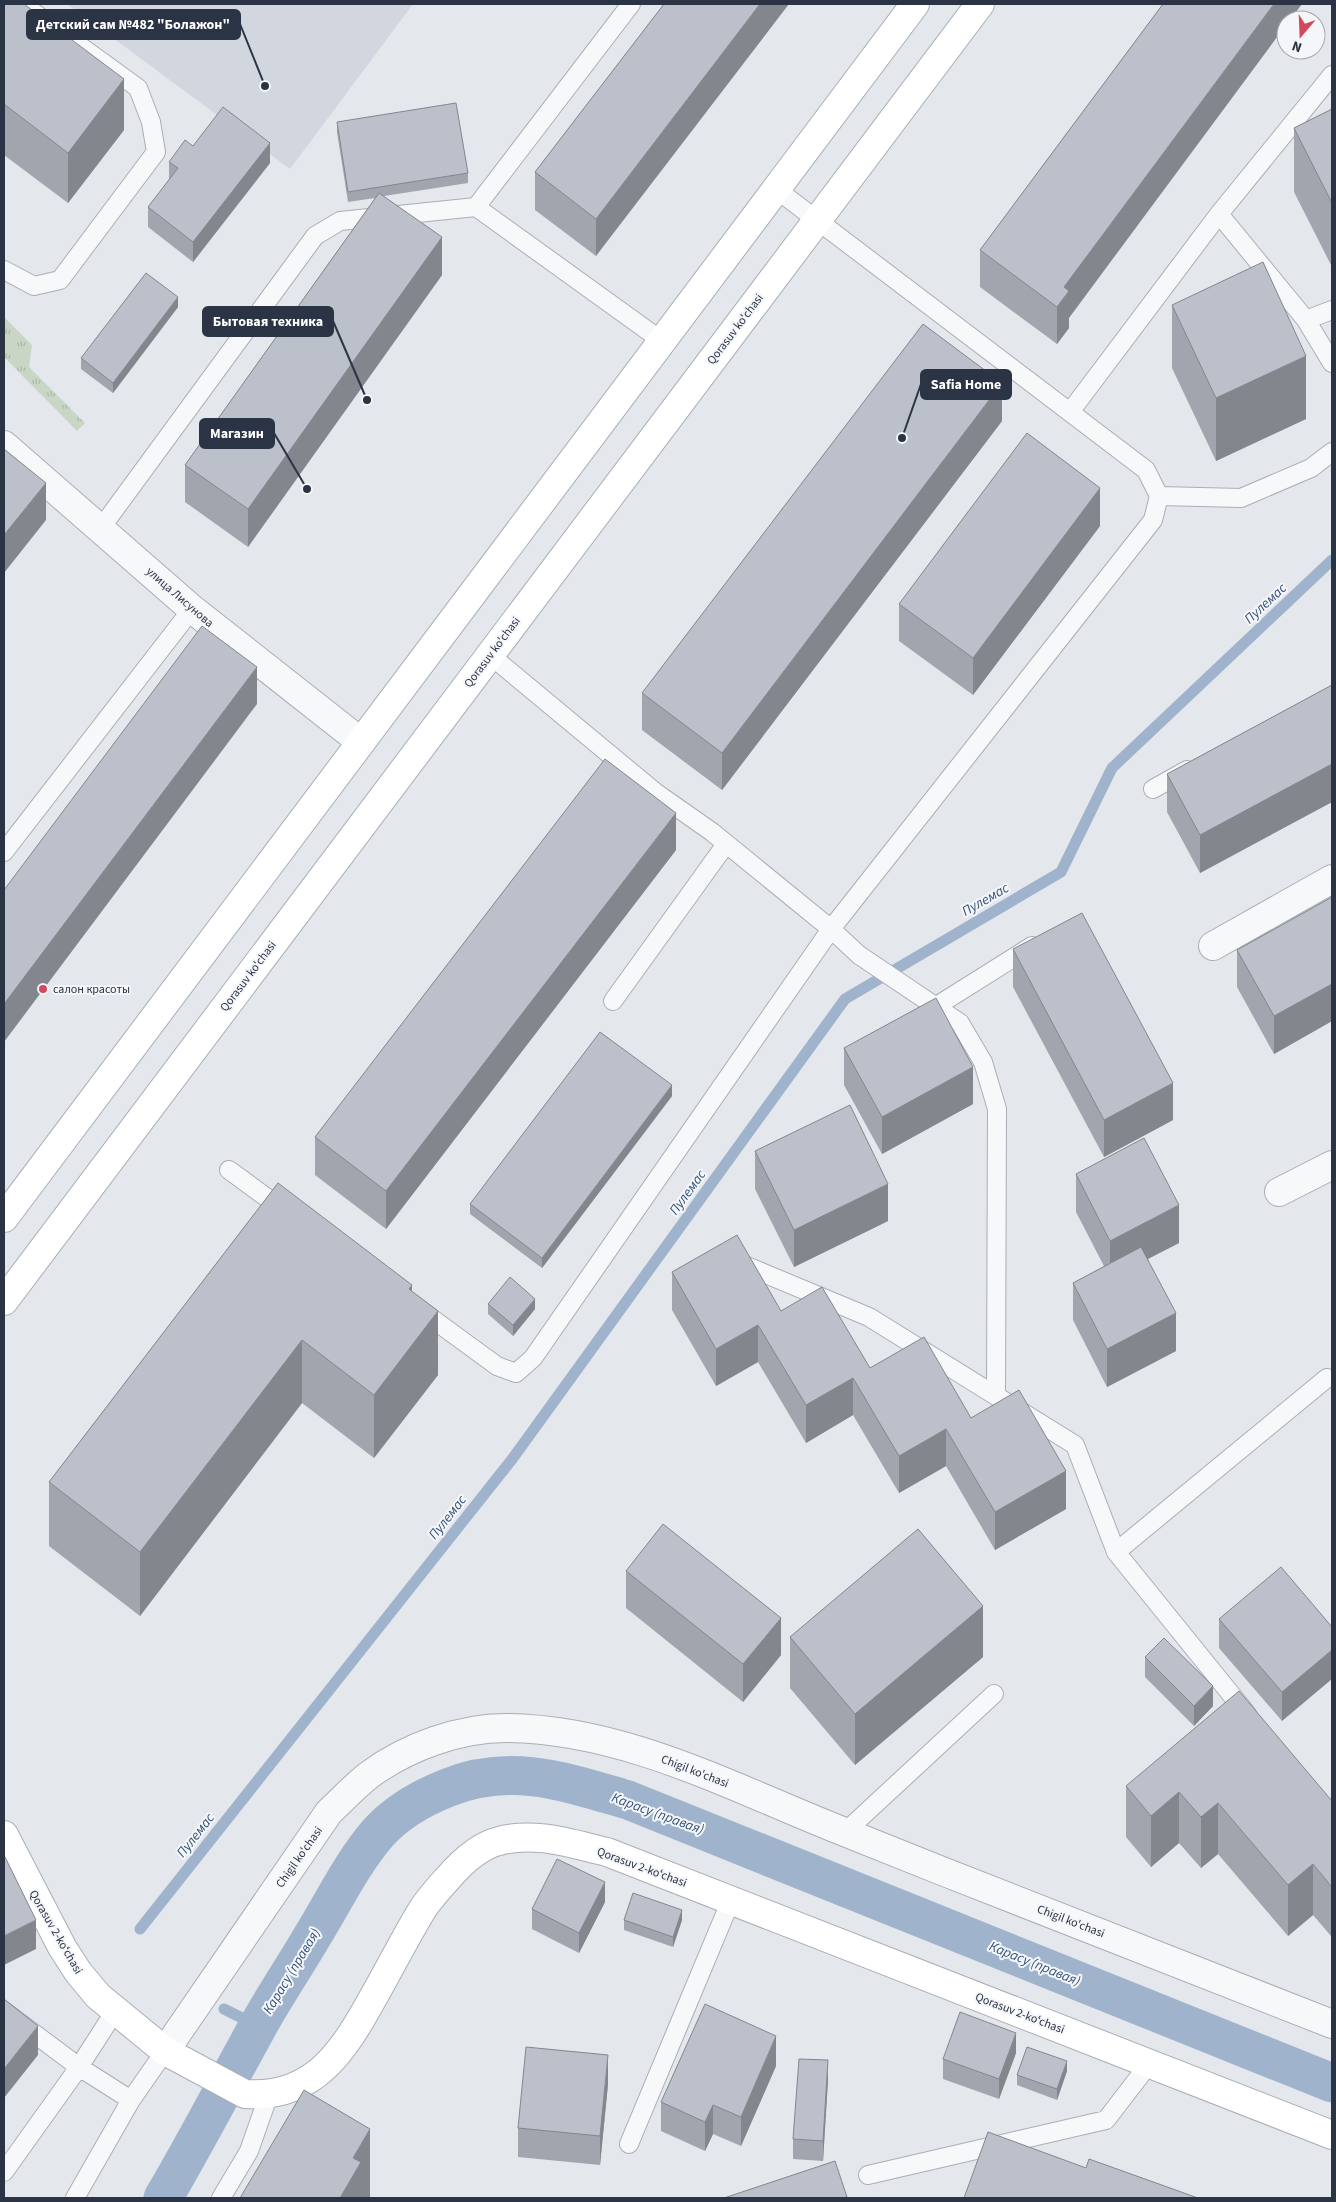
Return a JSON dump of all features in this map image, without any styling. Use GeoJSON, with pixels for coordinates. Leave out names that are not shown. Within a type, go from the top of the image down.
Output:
{"type":"FeatureCollection","features":[{"type":"Feature","properties":{"kind":"main road"},"geometry":{"type":"LineString","coordinates":[[4,1218],[915,4]]}},
{"type":"Feature","properties":{"kind":"main road","name":"Qorasuv ko'chasi"},"geometry":{"type":"LineString","coordinates":[[5,1296],[980,4]]}},
{"type":"Feature","properties":{"kind":"main road","name":"Qorasuv 2-koʻchasi"},"geometry":{"type":"LineString","coordinates":[[4,1835],[78,1972],[98,1996],[164,2052],[196,2069],[257,2094],[292,2088],[324,2069],[352,2035],[423,1908],[464,1861],[485,1846],[498,1841],[525,1837],[552,1839],[607,1852],[1332,2135]]}},
{"type":"Feature","properties":{"kind":"street","name":"улица Лисунова"},"geometry":{"type":"LineString","coordinates":[[4,445],[192,609],[361,742]]}},
{"type":"Feature","properties":{"kind":"street"},"geometry":{"type":"LineString","coordinates":[[1214,946],[1332,879]]}},
{"type":"Feature","properties":{"kind":"street"},"geometry":{"type":"LineString","coordinates":[[1279,1192],[1332,1165]]}},
{"type":"Feature","properties":{"kind":"street","name":"Chigil ko'chasi"},"geometry":{"type":"LineString","coordinates":[[164,2052],[330,1812],[370,1775],[392,1761],[446,1738],[478,1730],[505,1728],[546,1732],[613,1743],[671,1761],[844,1833],[1332,2024]]}},
{"type":"Feature","properties":{"kind":"lane"},"geometry":{"type":"LineString","coordinates":[[4,270],[34,286],[60,280],[156,152],[151,122],[138,88],[22,4]]}},
{"type":"Feature","properties":{"kind":"lane"},"geometry":{"type":"LineString","coordinates":[[476,206],[631,4]]}},
{"type":"Feature","properties":{"kind":"lane"},"geometry":{"type":"LineString","coordinates":[[1070,412],[1219,214],[1332,75]]}},
{"type":"Feature","properties":{"kind":"lane"},"geometry":{"type":"LineString","coordinates":[[403,1297],[497,1366],[516,1373],[534,1358],[831,929],[1153,520],[1159,496],[1146,470],[776,189]]}},
{"type":"Feature","properties":{"kind":"lane"},"geometry":{"type":"LineString","coordinates":[[101,528],[315,236],[340,221],[476,206],[662,341]]}},
{"type":"Feature","properties":{"kind":"lane"},"geometry":{"type":"LineString","coordinates":[[1219,214],[1306,320],[1332,362]]}},
{"type":"Feature","properties":{"kind":"lane"},"geometry":{"type":"LineString","coordinates":[[1306,320],[1332,310]]}},
{"type":"Feature","properties":{"kind":"lane"},"geometry":{"type":"LineString","coordinates":[[1159,496],[1241,498],[1311,468],[1332,452]]}},
{"type":"Feature","properties":{"kind":"lane"},"geometry":{"type":"LineString","coordinates":[[4,852],[192,609]]}},
{"type":"Feature","properties":{"kind":"lane"},"geometry":{"type":"LineString","coordinates":[[490,655],[655,792],[726,844],[872,964],[960,1023],[983,1062],[997,1109],[996,1396]]}},
{"type":"Feature","properties":{"kind":"lane"},"geometry":{"type":"LineString","coordinates":[[1153,789],[1204,761]]}},
{"type":"Feature","properties":{"kind":"lane"},"geometry":{"type":"LineString","coordinates":[[613,1001],[726,844]]}},
{"type":"Feature","properties":{"kind":"lane"},"geometry":{"type":"LineString","coordinates":[[935,1007],[1044,938]]}},
{"type":"Feature","properties":{"kind":"lane"},"geometry":{"type":"LineString","coordinates":[[229,1170],[300,1222]]}},
{"type":"Feature","properties":{"kind":"lane"},"geometry":{"type":"LineString","coordinates":[[730,1258],[869,1317],[1075,1445],[1116,1552],[1258,1728]]}},
{"type":"Feature","properties":{"kind":"lane"},"geometry":{"type":"LineString","coordinates":[[1116,1552],[1327,1378]]}},
{"type":"Feature","properties":{"kind":"lane"},"geometry":{"type":"LineString","coordinates":[[844,1833],[994,1694]]}},
{"type":"Feature","properties":{"kind":"lane"},"geometry":{"type":"LineString","coordinates":[[629,2144],[731,1900]]}},
{"type":"Feature","properties":{"kind":"lane"},"geometry":{"type":"LineString","coordinates":[[4,2011],[79,2067],[131,2100]]}},
{"type":"Feature","properties":{"kind":"lane"},"geometry":{"type":"LineString","coordinates":[[4,2172],[79,2067],[115,2011]]}},
{"type":"Feature","properties":{"kind":"lane"},"geometry":{"type":"LineString","coordinates":[[75,2198],[131,2100],[164,2052]]}},
{"type":"Feature","properties":{"kind":"lane"},"geometry":{"type":"LineString","coordinates":[[868,2174],[1106,2120],[1149,2064]]}},
{"type":"Feature","properties":{"kind":"lane"},"geometry":{"type":"LineString","coordinates":[[220,2198],[249,2151],[257,2094]]}},
{"type":"Feature","properties":{"kind":"shaded area"},"geometry":{"type":"Polygon","coordinates":[[[67,4],[413,4],[290,169],[67,4]]]}},
{"type":"Feature","properties":{"kind":"green space"},"geometry":{"type":"Polygon","coordinates":[[[4,317],[32,345],[29,367],[85,423],[77,431],[4,357],[4,317]]]}},
{"type":"Feature","properties":{"kind":"building"},"geometry":{"type":"Polygon","coordinates":[[[4,4],[24,4],[124,79],[68,153],[4,104],[4,4]]]}},
{"type":"Feature","properties":{"kind":"building"},"geometry":{"type":"Polygon","coordinates":[[[664,4],[760,4],[596,219],[535,172],[664,4]]]}},
{"type":"Feature","properties":{"kind":"building"},"geometry":{"type":"Polygon","coordinates":[[[1163,4],[1274,4],[1064,287],[1069,291],[1057,307],[980,250],[1163,4]]]}},
{"type":"Feature","properties":{"kind":"building"},"geometry":{"type":"Polygon","coordinates":[[[456,103],[468,173],[348,192],[337,122],[456,103]]]}},
{"type":"Feature","properties":{"kind":"building"},"geometry":{"type":"Polygon","coordinates":[[[223,107],[270,143],[193,242],[148,207],[178,168],[169,162],[185,140],[193,146],[223,107]]]}},
{"type":"Feature","properties":{"kind":"building"},"geometry":{"type":"Polygon","coordinates":[[[1332,109],[1332,203],[1294,128],[1332,109]]]}},
{"type":"Feature","properties":{"kind":"building"},"geometry":{"type":"Polygon","coordinates":[[[379,193],[442,237],[248,509],[185,465],[379,193]]]}},
{"type":"Feature","properties":{"kind":"building"},"geometry":{"type":"Polygon","coordinates":[[[1263,262],[1306,356],[1216,398],[1172,305],[1263,262]]]}},
{"type":"Feature","properties":{"kind":"building"},"geometry":{"type":"Polygon","coordinates":[[[146,273],[178,297],[113,383],[81,358],[146,273]]]}},
{"type":"Feature","properties":{"kind":"building"},"geometry":{"type":"Polygon","coordinates":[[[923,324],[1002,383],[722,753],[642,693],[923,324]]]}},
{"type":"Feature","properties":{"kind":"building"},"geometry":{"type":"Polygon","coordinates":[[[1027,433],[1100,488],[973,658],[899,604],[1027,433]]]}},
{"type":"Feature","properties":{"kind":"building"},"geometry":{"type":"Polygon","coordinates":[[[4,449],[46,483],[4,535],[4,449]]]}},
{"type":"Feature","properties":{"kind":"building"},"geometry":{"type":"Polygon","coordinates":[[[202,626],[257,667],[4,1004],[4,890],[202,626]]]}},
{"type":"Feature","properties":{"kind":"building"},"geometry":{"type":"Polygon","coordinates":[[[1332,685],[1332,764],[1200,835],[1167,774],[1332,685]]]}},
{"type":"Feature","properties":{"kind":"building"},"geometry":{"type":"Polygon","coordinates":[[[605,759],[676,813],[386,1191],[315,1137],[605,759]]]}},
{"type":"Feature","properties":{"kind":"building"},"geometry":{"type":"Polygon","coordinates":[[[1332,897],[1332,984],[1274,1016],[1237,950],[1332,897]]]}},
{"type":"Feature","properties":{"kind":"building"},"geometry":{"type":"Polygon","coordinates":[[[1082,913],[1173,1083],[1104,1120],[1013,949],[1082,913]]]}},
{"type":"Feature","properties":{"kind":"building"},"geometry":{"type":"Polygon","coordinates":[[[936,998],[973,1067],[882,1117],[844,1048],[936,998]]]}},
{"type":"Feature","properties":{"kind":"building"},"geometry":{"type":"Polygon","coordinates":[[[600,1032],[672,1085],[542,1258],[470,1204],[600,1032]]]}},
{"type":"Feature","properties":{"kind":"building"},"geometry":{"type":"Polygon","coordinates":[[[850,1105],[888,1184],[794,1230],[755,1151],[850,1105]]]}},
{"type":"Feature","properties":{"kind":"building"},"geometry":{"type":"Polygon","coordinates":[[[1144,1138],[1179,1205],[1110,1241],[1076,1174],[1144,1138]]]}},
{"type":"Feature","properties":{"kind":"building"},"geometry":{"type":"Polygon","coordinates":[[[278,1183],[412,1285],[409,1289],[438,1311],[374,1395],[302,1340],[140,1552],[49,1482],[278,1183]]]}},
{"type":"Feature","properties":{"kind":"building"},"geometry":{"type":"Polygon","coordinates":[[[737,1235],[781,1311],[822,1287],[870,1368],[924,1337],[971,1418],[1019,1390],[1066,1471],[995,1512],[946,1429],[899,1456],[853,1378],[806,1405],[758,1325],[716,1349],[672,1272],[737,1235]]]}},
{"type":"Feature","properties":{"kind":"building"},"geometry":{"type":"Polygon","coordinates":[[[1141,1247],[1176,1313],[1107,1349],[1073,1283],[1141,1247]]]}},
{"type":"Feature","properties":{"kind":"building"},"geometry":{"type":"Polygon","coordinates":[[[510,1277],[535,1299],[513,1325],[488,1304],[510,1277]]]}},
{"type":"Feature","properties":{"kind":"building"},"geometry":{"type":"Polygon","coordinates":[[[663,1524],[781,1618],[743,1664],[626,1571],[663,1524]]]}},
{"type":"Feature","properties":{"kind":"building"},"geometry":{"type":"Polygon","coordinates":[[[918,1529],[983,1606],[855,1714],[790,1637],[918,1529]]]}},
{"type":"Feature","properties":{"kind":"building"},"geometry":{"type":"Polygon","coordinates":[[[1281,1567],[1332,1627],[1332,1650],[1282,1692],[1219,1619],[1281,1567]]]}},
{"type":"Feature","properties":{"kind":"building"},"geometry":{"type":"Polygon","coordinates":[[[1164,1638],[1213,1686],[1194,1706],[1145,1657],[1164,1638]]]}},
{"type":"Feature","properties":{"kind":"building"},"geometry":{"type":"Polygon","coordinates":[[[1239,1691],[1332,1801],[1331,1886],[1313,1864],[1288,1885],[1218,1803],[1201,1817],[1179,1792],[1151,1816],[1126,1786],[1239,1691]]]}},
{"type":"Feature","properties":{"kind":"building"},"geometry":{"type":"Polygon","coordinates":[[[4,1855],[36,1920],[4,1936],[4,1855]]]}},
{"type":"Feature","properties":{"kind":"building"},"geometry":{"type":"Polygon","coordinates":[[[557,1859],[605,1882],[579,1933],[532,1909],[557,1859]]]}},
{"type":"Feature","properties":{"kind":"building"},"geometry":{"type":"Polygon","coordinates":[[[633,1893],[682,1910],[673,1937],[624,1920],[633,1893]]]}},
{"type":"Feature","properties":{"kind":"building"},"geometry":{"type":"Polygon","coordinates":[[[4,1999],[38,2026],[4,2069],[4,1999]]]}},
{"type":"Feature","properties":{"kind":"building"},"geometry":{"type":"Polygon","coordinates":[[[705,2004],[776,2036],[741,2117],[713,2105],[705,2122],[661,2102],[705,2004]]]}},
{"type":"Feature","properties":{"kind":"building"},"geometry":{"type":"Polygon","coordinates":[[[960,2012],[1016,2033],[999,2079],[943,2059],[960,2012]]]}},
{"type":"Feature","properties":{"kind":"building"},"geometry":{"type":"Polygon","coordinates":[[[526,2047],[608,2055],[600,2136],[518,2128],[526,2047]]]}},
{"type":"Feature","properties":{"kind":"building"},"geometry":{"type":"Polygon","coordinates":[[[1027,2047],[1067,2061],[1057,2089],[1017,2075],[1027,2047]]]}},
{"type":"Feature","properties":{"kind":"building"},"geometry":{"type":"Polygon","coordinates":[[[799,2059],[828,2060],[823,2141],[793,2139],[799,2059]]]}},
{"type":"Feature","properties":{"kind":"building"},"geometry":{"type":"Polygon","coordinates":[[[304,2090],[370,2129],[353,2158],[361,2162],[340,2198],[240,2198],[304,2090]]]}},
{"type":"Feature","properties":{"kind":"building"},"geometry":{"type":"Polygon","coordinates":[[[988,2132],[1086,2168],[1089,2159],[1198,2198],[964,2198],[988,2132]]]}},
{"type":"Feature","properties":{"kind":"building"},"geometry":{"type":"Polygon","coordinates":[[[835,2161],[847,2197],[724,2198],[835,2161]]]}},
{"type":"Feature","properties":{"kind":"waterway","name":"Пулемас"},"geometry":{"type":"LineString","coordinates":[[140,1929],[513,1458],[845,999],[1061,872],[1112,768],[1332,560]]}},
{"type":"Feature","properties":{"kind":"waterway","name":"Карасу (правая)"},"geometry":{"type":"LineString","coordinates":[[163,2198],[265,2014],[352,1869],[378,1833],[401,1813],[428,1796],[471,1780],[494,1776],[538,1777],[560,1781],[628,1800],[1332,2083]]}},
{"type":"Feature","properties":{"kind":"waterway","name":"Пулемас"},"geometry":{"type":"LineString","coordinates":[[224,2009],[258,2026]]}},
{"type":"Feature","properties":{"kind":"place","name":"Детский сам №482 \"Болажон\""},"geometry":{"type":"Point","coordinates":[265,86]}},
{"type":"Feature","properties":{"kind":"place","name":"Бытовая техника"},"geometry":{"type":"Point","coordinates":[367,400]}},
{"type":"Feature","properties":{"kind":"place","name":"Safia Home"},"geometry":{"type":"Point","coordinates":[902,438]}},
{"type":"Feature","properties":{"kind":"place","name":"Магазин"},"geometry":{"type":"Point","coordinates":[307,489]}},
{"type":"Feature","properties":{"kind":"place","name":"салон красоты"},"geometry":{"type":"Point","coordinates":[43,989]}}]}
